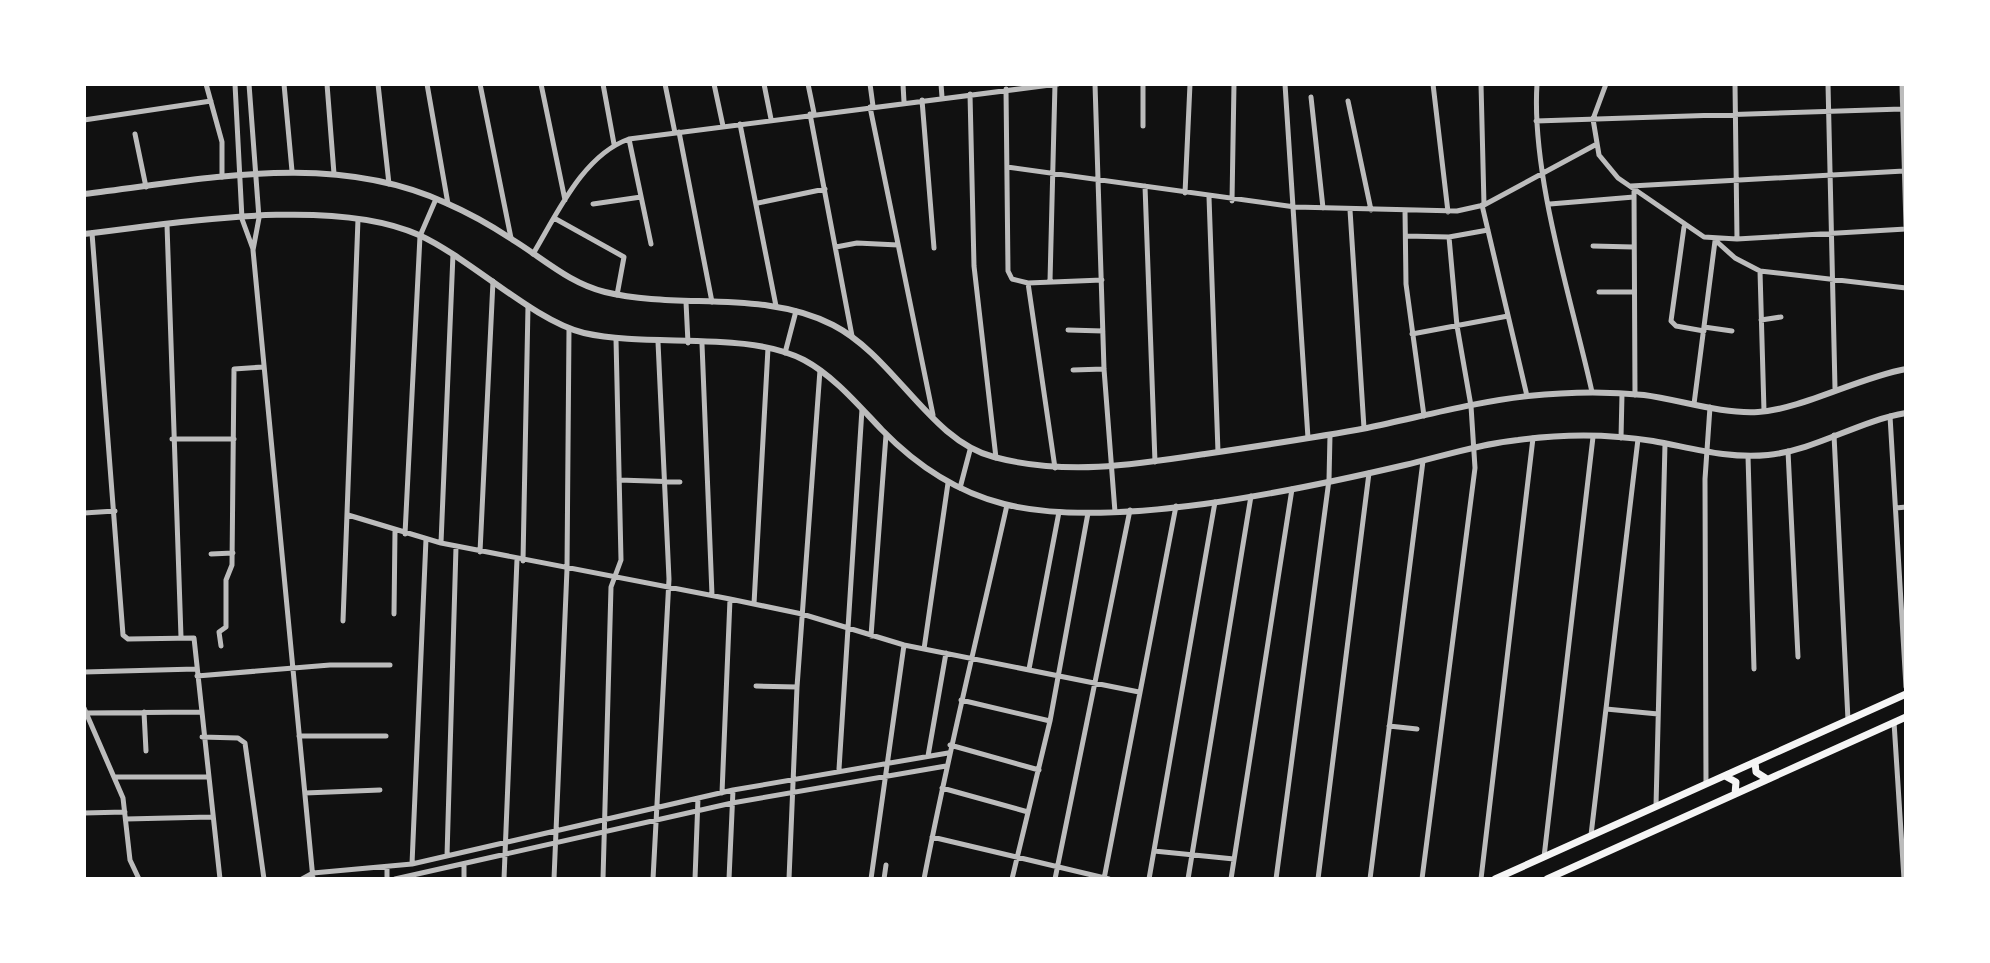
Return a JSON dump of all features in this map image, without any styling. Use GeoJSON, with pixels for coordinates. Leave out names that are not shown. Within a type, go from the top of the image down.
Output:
{"type":"FeatureCollection","features":[{"type":"Feature","properties":{"kind":"main road"},"geometry":{"type":"LineString","coordinates":[[1495,879],[1906,694]]}},
{"type":"Feature","properties":{"kind":"main road"},"geometry":{"type":"LineString","coordinates":[[1547,879],[1906,717]]}},
{"type":"Feature","properties":{"kind":"main road"},"geometry":{"type":"LineString","coordinates":[[1755,762],[1756,772],[1767,779]]}},
{"type":"Feature","properties":{"kind":"main road"},"geometry":{"type":"LineString","coordinates":[[1724,776],[1736,782],[1735,794]]}},
{"type":"Feature","properties":{"kind":"street"},"geometry":{"type":"LineString","coordinates":[[206,84],[222,142],[222,177]]}},
{"type":"Feature","properties":{"kind":"street"},"geometry":{"type":"LineString","coordinates":[[235,84],[242,219],[253,250],[313,876]]}},
{"type":"Feature","properties":{"kind":"street"},"geometry":{"type":"LineString","coordinates":[[249,84],[259,218],[253,250]]}},
{"type":"Feature","properties":{"kind":"street"},"geometry":{"type":"LineString","coordinates":[[284,84],[292,171]]}},
{"type":"Feature","properties":{"kind":"street"},"geometry":{"type":"LineString","coordinates":[[327,84],[334,174]]}},
{"type":"Feature","properties":{"kind":"street"},"geometry":{"type":"LineString","coordinates":[[378,84],[389,184]]}},
{"type":"Feature","properties":{"kind":"street"},"geometry":{"type":"LineString","coordinates":[[427,84],[448,204]]}},
{"type":"Feature","properties":{"kind":"street"},"geometry":{"type":"LineString","coordinates":[[480,84],[511,238]]}},
{"type":"Feature","properties":{"kind":"street"},"geometry":{"type":"LineString","coordinates":[[541,84],[565,200]]}},
{"type":"Feature","properties":{"kind":"street"},"geometry":{"type":"LineString","coordinates":[[603,84],[614,144]]}},
{"type":"Feature","properties":{"kind":"street"},"geometry":{"type":"LineString","coordinates":[[665,84],[712,303]]}},
{"type":"Feature","properties":{"kind":"street"},"geometry":{"type":"LineString","coordinates":[[714,84],[723,126]]}},
{"type":"Feature","properties":{"kind":"street"},"geometry":{"type":"LineString","coordinates":[[764,84],[771,119]]}},
{"type":"Feature","properties":{"kind":"street"},"geometry":{"type":"LineString","coordinates":[[808,84],[852,336]]}},
{"type":"Feature","properties":{"kind":"street"},"geometry":{"type":"LineString","coordinates":[[870,84],[933,415]]}},
{"type":"Feature","properties":{"kind":"street"},"geometry":{"type":"LineString","coordinates":[[903,84],[904,102]]}},
{"type":"Feature","properties":{"kind":"street"},"geometry":{"type":"LineString","coordinates":[[941,84],[942,97]]}},
{"type":"Feature","properties":{"kind":"street"},"geometry":{"type":"LineString","coordinates":[[980,84],[980,93]]}},
{"type":"Feature","properties":{"kind":"street"},"geometry":{"type":"LineString","coordinates":[[533,254],[565,200],[593,163],[614,144],[629,139],[1030,85],[1057,84],[1050,281]]}},
{"type":"Feature","properties":{"kind":"street"},"geometry":{"type":"LineString","coordinates":[[1095,84],[1104,369],[1115,512]]}},
{"type":"Feature","properties":{"kind":"street"},"geometry":{"type":"LineString","coordinates":[[1143,84],[1143,126]]}},
{"type":"Feature","properties":{"kind":"street"},"geometry":{"type":"LineString","coordinates":[[1185,193],[1190,84]]}},
{"type":"Feature","properties":{"kind":"street"},"geometry":{"type":"LineString","coordinates":[[1232,201],[1234,84]]}},
{"type":"Feature","properties":{"kind":"street"},"geometry":{"type":"LineString","coordinates":[[1285,84],[1308,438]]}},
{"type":"Feature","properties":{"kind":"street"},"geometry":{"type":"LineString","coordinates":[[1433,84],[1448,212]]}},
{"type":"Feature","properties":{"kind":"street"},"geometry":{"type":"LineString","coordinates":[[1481,84],[1483,205],[1527,396]]}},
{"type":"Feature","properties":{"kind":"street"},"geometry":{"type":"LineString","coordinates":[[1537,84],[1536,121],[1543,175],[1592,392]]}},
{"type":"Feature","properties":{"kind":"street"},"geometry":{"type":"LineString","coordinates":[[1606,84],[1593,119],[1595,145],[1608,167],[1684,227],[1715,240],[1735,258],[1760,271],[1906,288]]}},
{"type":"Feature","properties":{"kind":"street"},"geometry":{"type":"LineString","coordinates":[[1735,84],[1737,239]]}},
{"type":"Feature","properties":{"kind":"street"},"geometry":{"type":"LineString","coordinates":[[1828,84],[1835,388]]}},
{"type":"Feature","properties":{"kind":"street"},"geometry":{"type":"LineString","coordinates":[[1715,240],[1906,228],[1902,84]]}},
{"type":"Feature","properties":{"kind":"street"},"geometry":{"type":"LineString","coordinates":[[1006,89],[1008,271],[1012,279],[1028,283],[1102,280]]}},
{"type":"Feature","properties":{"kind":"street"},"geometry":{"type":"LineString","coordinates":[[970,94],[974,266],[996,458]]}},
{"type":"Feature","properties":{"kind":"street"},"geometry":{"type":"LineString","coordinates":[[1311,97],[1323,208]]}},
{"type":"Feature","properties":{"kind":"street"},"geometry":{"type":"LineString","coordinates":[[922,100],[934,248]]}},
{"type":"Feature","properties":{"kind":"street"},"geometry":{"type":"LineString","coordinates":[[84,120],[211,101]]}},
{"type":"Feature","properties":{"kind":"street"},"geometry":{"type":"LineString","coordinates":[[1348,101],[1371,210]]}},
{"type":"Feature","properties":{"kind":"street"},"geometry":{"type":"LineString","coordinates":[[1536,121],[1902,109]]}},
{"type":"Feature","properties":{"kind":"street"},"geometry":{"type":"LineString","coordinates":[[740,124],[776,306]]}},
{"type":"Feature","properties":{"kind":"street"},"geometry":{"type":"LineString","coordinates":[[135,134],[146,187]]}},
{"type":"Feature","properties":{"kind":"street"},"geometry":{"type":"LineString","coordinates":[[629,139],[651,244]]}},
{"type":"Feature","properties":{"kind":"street"},"geometry":{"type":"LineString","coordinates":[[1007,167],[1232,201],[1350,210],[1448,212],[1483,205],[1595,145]]}},
{"type":"Feature","properties":{"kind":"street"},"geometry":{"type":"LineString","coordinates":[[84,194],[292,171],[334,174],[389,184],[448,204],[511,238],[566,277],[617,295],[776,306],[796,311],[852,336],[933,415],[956,442],[996,458],[1056,469],[1155,462],[1330,435],[1527,396],[1592,392],[1764,411],[1906,369]]}},
{"type":"Feature","properties":{"kind":"street"},"geometry":{"type":"LineString","coordinates":[[1632,188],[1904,171]]}},
{"type":"Feature","properties":{"kind":"street"},"geometry":{"type":"LineString","coordinates":[[1145,186],[1155,462]]}},
{"type":"Feature","properties":{"kind":"street"},"geometry":{"type":"LineString","coordinates":[[1632,188],[1635,395]]}},
{"type":"Feature","properties":{"kind":"street"},"geometry":{"type":"LineString","coordinates":[[758,203],[825,189]]}},
{"type":"Feature","properties":{"kind":"street"},"geometry":{"type":"LineString","coordinates":[[593,204],[641,197]]}},
{"type":"Feature","properties":{"kind":"street"},"geometry":{"type":"LineString","coordinates":[[1209,197],[1218,452]]}},
{"type":"Feature","properties":{"kind":"street"},"geometry":{"type":"LineString","coordinates":[[1550,204],[1634,197]]}},
{"type":"Feature","properties":{"kind":"street"},"geometry":{"type":"LineString","coordinates":[[405,534],[420,236],[436,199]]}},
{"type":"Feature","properties":{"kind":"street"},"geometry":{"type":"LineString","coordinates":[[1350,210],[1364,428]]}},
{"type":"Feature","properties":{"kind":"street"},"geometry":{"type":"LineString","coordinates":[[1405,210],[1412,334],[1424,416]]}},
{"type":"Feature","properties":{"kind":"street"},"geometry":{"type":"LineString","coordinates":[[220,879],[193,637],[128,639],[123,635],[115,511],[88,233],[293,216],[358,219],[420,236],[569,329],[616,339],[768,348],[785,353],[820,370],[886,435],[948,483],[1007,505],[1059,512],[1115,512],[1252,495],[1533,438],[1638,439],[1706,453],[1748,456],[1788,451],[1906,413]]}},
{"type":"Feature","properties":{"kind":"street"},"geometry":{"type":"LineString","coordinates":[[554,218],[624,257],[617,295]]}},
{"type":"Feature","properties":{"kind":"street"},"geometry":{"type":"LineString","coordinates":[[343,621],[358,219]]}},
{"type":"Feature","properties":{"kind":"street"},"geometry":{"type":"LineString","coordinates":[[167,225],[181,637]]}},
{"type":"Feature","properties":{"kind":"street"},"geometry":{"type":"LineString","coordinates":[[1684,227],[1671,321],[1676,326],[1732,331]]}},
{"type":"Feature","properties":{"kind":"street"},"geometry":{"type":"LineString","coordinates":[[1406,236],[1449,237],[1488,230]]}},
{"type":"Feature","properties":{"kind":"street"},"geometry":{"type":"LineString","coordinates":[[1422,879],[1474,479],[1471,406],[1457,326],[1449,237]]}},
{"type":"Feature","properties":{"kind":"street"},"geometry":{"type":"LineString","coordinates":[[1694,404],[1715,240]]}},
{"type":"Feature","properties":{"kind":"street"},"geometry":{"type":"LineString","coordinates":[[836,247],[878,242],[899,245]]}},
{"type":"Feature","properties":{"kind":"street"},"geometry":{"type":"LineString","coordinates":[[1593,246],[1633,247]]}},
{"type":"Feature","properties":{"kind":"street"},"geometry":{"type":"LineString","coordinates":[[441,543],[453,254]]}},
{"type":"Feature","properties":{"kind":"street"},"geometry":{"type":"LineString","coordinates":[[1760,271],[1764,411]]}},
{"type":"Feature","properties":{"kind":"street"},"geometry":{"type":"LineString","coordinates":[[480,552],[493,280]]}},
{"type":"Feature","properties":{"kind":"street"},"geometry":{"type":"LineString","coordinates":[[1028,283],[1056,469]]}},
{"type":"Feature","properties":{"kind":"street"},"geometry":{"type":"LineString","coordinates":[[1599,292],[1633,292]]}},
{"type":"Feature","properties":{"kind":"street"},"geometry":{"type":"LineString","coordinates":[[686,302],[688,343]]}},
{"type":"Feature","properties":{"kind":"street"},"geometry":{"type":"LineString","coordinates":[[504,879],[520,560],[528,303]]}},
{"type":"Feature","properties":{"kind":"street"},"geometry":{"type":"LineString","coordinates":[[785,353],[796,311]]}},
{"type":"Feature","properties":{"kind":"street"},"geometry":{"type":"LineString","coordinates":[[1412,334],[1508,316]]}},
{"type":"Feature","properties":{"kind":"street"},"geometry":{"type":"LineString","coordinates":[[1761,320],[1781,317]]}},
{"type":"Feature","properties":{"kind":"street"},"geometry":{"type":"LineString","coordinates":[[554,879],[567,569],[569,329]]}},
{"type":"Feature","properties":{"kind":"street"},"geometry":{"type":"LineString","coordinates":[[1068,330],[1103,331]]}},
{"type":"Feature","properties":{"kind":"street"},"geometry":{"type":"LineString","coordinates":[[603,879],[613,577],[621,560],[616,339]]}},
{"type":"Feature","properties":{"kind":"street"},"geometry":{"type":"LineString","coordinates":[[653,879],[669,587],[658,342]]}},
{"type":"Feature","properties":{"kind":"street"},"geometry":{"type":"LineString","coordinates":[[702,344],[712,595]]}},
{"type":"Feature","properties":{"kind":"street"},"geometry":{"type":"LineString","coordinates":[[754,604],[768,348]]}},
{"type":"Feature","properties":{"kind":"street"},"geometry":{"type":"LineString","coordinates":[[221,646],[219,632],[226,627],[226,580],[233,553],[234,369],[263,367]]}},
{"type":"Feature","properties":{"kind":"street"},"geometry":{"type":"LineString","coordinates":[[1073,370],[1104,369]]}},
{"type":"Feature","properties":{"kind":"street"},"geometry":{"type":"LineString","coordinates":[[789,879],[797,687],[820,370]]}},
{"type":"Feature","properties":{"kind":"street"},"geometry":{"type":"LineString","coordinates":[[1621,438],[1622,394]]}},
{"type":"Feature","properties":{"kind":"street"},"geometry":{"type":"LineString","coordinates":[[1706,784],[1706,453],[1710,407]]}},
{"type":"Feature","properties":{"kind":"street"},"geometry":{"type":"LineString","coordinates":[[839,769],[862,409]]}},
{"type":"Feature","properties":{"kind":"street"},"geometry":{"type":"LineString","coordinates":[[1890,416],[1906,687]]}},
{"type":"Feature","properties":{"kind":"street"},"geometry":{"type":"LineString","coordinates":[[1834,434],[1848,720]]}},
{"type":"Feature","properties":{"kind":"street"},"geometry":{"type":"LineString","coordinates":[[871,636],[886,435]]}},
{"type":"Feature","properties":{"kind":"street"},"geometry":{"type":"LineString","coordinates":[[1276,879],[1329,480],[1330,435]]}},
{"type":"Feature","properties":{"kind":"street"},"geometry":{"type":"LineString","coordinates":[[1544,857],[1593,437]]}},
{"type":"Feature","properties":{"kind":"street"},"geometry":{"type":"LineString","coordinates":[[1481,879],[1533,438]]}},
{"type":"Feature","properties":{"kind":"street"},"geometry":{"type":"LineString","coordinates":[[172,439],[234,439]]}},
{"type":"Feature","properties":{"kind":"street"},"geometry":{"type":"LineString","coordinates":[[1591,836],[1638,439]]}},
{"type":"Feature","properties":{"kind":"street"},"geometry":{"type":"LineString","coordinates":[[1656,806],[1665,444]]}},
{"type":"Feature","properties":{"kind":"street"},"geometry":{"type":"LineString","coordinates":[[960,489],[970,450]]}},
{"type":"Feature","properties":{"kind":"street"},"geometry":{"type":"LineString","coordinates":[[1788,451],[1798,657]]}},
{"type":"Feature","properties":{"kind":"street"},"geometry":{"type":"LineString","coordinates":[[1748,456],[1754,669]]}},
{"type":"Feature","properties":{"kind":"street"},"geometry":{"type":"LineString","coordinates":[[1370,879],[1423,461]]}},
{"type":"Feature","properties":{"kind":"street"},"geometry":{"type":"LineString","coordinates":[[1318,879],[1369,473]]}},
{"type":"Feature","properties":{"kind":"street"},"geometry":{"type":"LineString","coordinates":[[619,480],[680,482]]}},
{"type":"Feature","properties":{"kind":"street"},"geometry":{"type":"LineString","coordinates":[[924,649],[948,483]]}},
{"type":"Feature","properties":{"kind":"street"},"geometry":{"type":"LineString","coordinates":[[1231,879],[1293,487]]}},
{"type":"Feature","properties":{"kind":"street"},"geometry":{"type":"LineString","coordinates":[[1188,879],[1252,495]]}},
{"type":"Feature","properties":{"kind":"street"},"geometry":{"type":"LineString","coordinates":[[1149,879],[1215,500]]}},
{"type":"Feature","properties":{"kind":"street"},"geometry":{"type":"LineString","coordinates":[[933,879],[925,878],[948,753],[1007,505]]}},
{"type":"Feature","properties":{"kind":"street"},"geometry":{"type":"LineString","coordinates":[[932,837],[1106,879],[1176,505]]}},
{"type":"Feature","properties":{"kind":"street"},"geometry":{"type":"LineString","coordinates":[[1896,508],[1906,507]]}},
{"type":"Feature","properties":{"kind":"street"},"geometry":{"type":"LineString","coordinates":[[1055,879],[1130,510]]}},
{"type":"Feature","properties":{"kind":"street"},"geometry":{"type":"LineString","coordinates":[[84,513],[115,511]]}},
{"type":"Feature","properties":{"kind":"street"},"geometry":{"type":"LineString","coordinates":[[1029,669],[1059,512]]}},
{"type":"Feature","properties":{"kind":"street"},"geometry":{"type":"LineString","coordinates":[[1012,879],[1050,721],[1088,513]]}},
{"type":"Feature","properties":{"kind":"street"},"geometry":{"type":"LineString","coordinates":[[348,515],[456,547],[802,614],[904,645],[1139,692]]}},
{"type":"Feature","properties":{"kind":"street"},"geometry":{"type":"LineString","coordinates":[[394,614],[395,531]]}},
{"type":"Feature","properties":{"kind":"street"},"geometry":{"type":"LineString","coordinates":[[412,864],[426,539]]}},
{"type":"Feature","properties":{"kind":"street"},"geometry":{"type":"LineString","coordinates":[[447,856],[456,547]]}},
{"type":"Feature","properties":{"kind":"street"},"geometry":{"type":"LineString","coordinates":[[211,554],[233,553]]}},
{"type":"Feature","properties":{"kind":"street"},"geometry":{"type":"LineString","coordinates":[[1898,556],[1906,555]]}},
{"type":"Feature","properties":{"kind":"street"},"geometry":{"type":"LineString","coordinates":[[722,793],[730,599]]}},
{"type":"Feature","properties":{"kind":"street"},"geometry":{"type":"LineString","coordinates":[[871,879],[904,645]]}},
{"type":"Feature","properties":{"kind":"street"},"geometry":{"type":"LineString","coordinates":[[928,756],[946,653]]}},
{"type":"Feature","properties":{"kind":"street"},"geometry":{"type":"LineString","coordinates":[[84,672],[293,671],[330,665],[390,665]]}},
{"type":"Feature","properties":{"kind":"street"},"geometry":{"type":"LineString","coordinates":[[756,686],[797,687]]}},
{"type":"Feature","properties":{"kind":"street"},"geometry":{"type":"LineString","coordinates":[[961,700],[1050,721]]}},
{"type":"Feature","properties":{"kind":"street"},"geometry":{"type":"LineString","coordinates":[[1606,709],[1658,714]]}},
{"type":"Feature","properties":{"kind":"street"},"geometry":{"type":"LineString","coordinates":[[139,879],[130,860],[126,815],[115,777],[85,711],[200,712]]}},
{"type":"Feature","properties":{"kind":"street"},"geometry":{"type":"LineString","coordinates":[[144,712],[146,751]]}},
{"type":"Feature","properties":{"kind":"street"},"geometry":{"type":"LineString","coordinates":[[1894,722],[1904,879]]}},
{"type":"Feature","properties":{"kind":"street"},"geometry":{"type":"LineString","coordinates":[[84,726],[92,726]]}},
{"type":"Feature","properties":{"kind":"street"},"geometry":{"type":"LineString","coordinates":[[1389,726],[1417,729]]}},
{"type":"Feature","properties":{"kind":"street"},"geometry":{"type":"LineString","coordinates":[[299,736],[386,736]]}},
{"type":"Feature","properties":{"kind":"street"},"geometry":{"type":"LineString","coordinates":[[202,737],[238,738],[245,743],[264,879]]}},
{"type":"Feature","properties":{"kind":"street"},"geometry":{"type":"LineString","coordinates":[[950,745],[1039,770]]}},
{"type":"Feature","properties":{"kind":"street"},"geometry":{"type":"LineString","coordinates":[[302,879],[412,864],[733,790],[839,769],[948,753]]}},
{"type":"Feature","properties":{"kind":"street"},"geometry":{"type":"LineString","coordinates":[[395,879],[426,876],[732,803],[946,766]]}},
{"type":"Feature","properties":{"kind":"street"},"geometry":{"type":"LineString","coordinates":[[115,777],[207,777]]}},
{"type":"Feature","properties":{"kind":"street"},"geometry":{"type":"LineString","coordinates":[[942,788],[1028,812]]}},
{"type":"Feature","properties":{"kind":"street"},"geometry":{"type":"LineString","coordinates":[[305,793],[380,790]]}},
{"type":"Feature","properties":{"kind":"street"},"geometry":{"type":"LineString","coordinates":[[729,879],[733,790]]}},
{"type":"Feature","properties":{"kind":"street"},"geometry":{"type":"LineString","coordinates":[[695,879],[698,798]]}},
{"type":"Feature","properties":{"kind":"street"},"geometry":{"type":"LineString","coordinates":[[84,813],[211,817]]}},
{"type":"Feature","properties":{"kind":"street"},"geometry":{"type":"LineString","coordinates":[[1154,851],[1234,859]]}},
{"type":"Feature","properties":{"kind":"street"},"geometry":{"type":"LineString","coordinates":[[884,879],[886,865]]}},
{"type":"Feature","properties":{"kind":"street"},"geometry":{"type":"LineString","coordinates":[[464,866],[464,879]]}},
{"type":"Feature","properties":{"kind":"street"},"geometry":{"type":"LineString","coordinates":[[387,868],[387,879]]}},
{"type":"Feature","properties":{"kind":"street"},"geometry":{"type":"LineString","coordinates":[[1568,869],[1568,879]]}}]}
